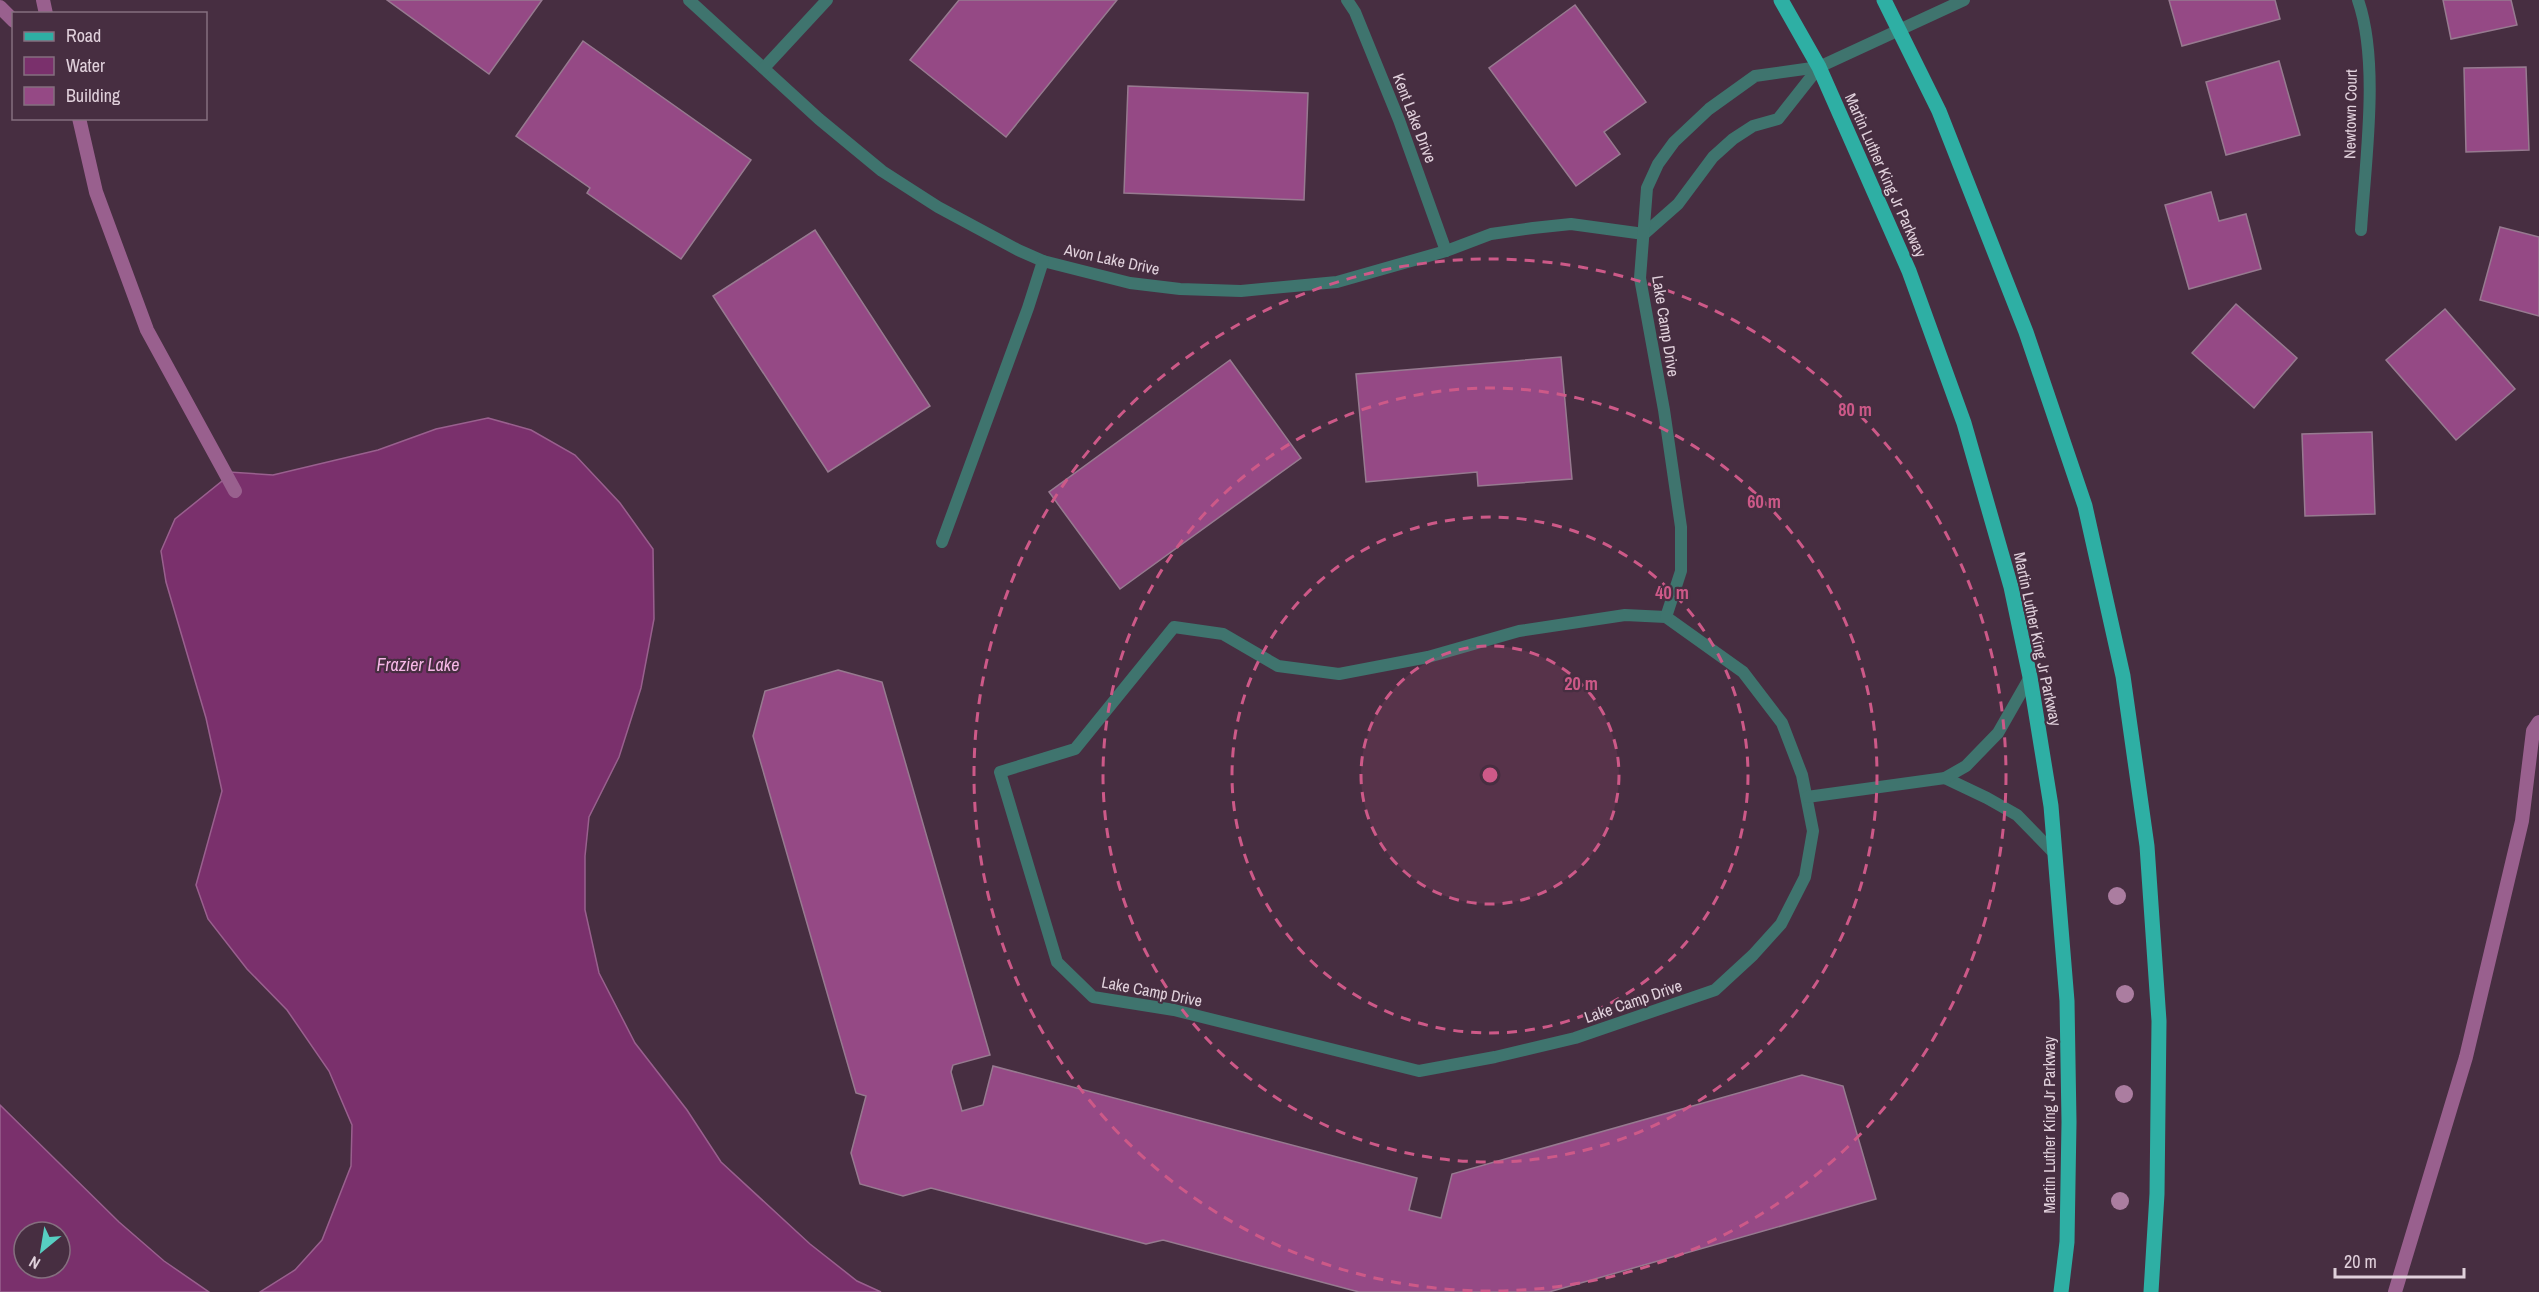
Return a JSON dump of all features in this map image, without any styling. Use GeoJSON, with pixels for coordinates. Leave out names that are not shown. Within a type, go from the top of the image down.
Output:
{"type":"FeatureCollection","features":[{"type":"Feature","properties":{"kind":"main road","name":"Martin Luther King Jr Parkway"},"geometry":{"type":"LineString","coordinates":[[1781,0],[1819,67],[1909,271],[1964,423],[2011,586],[2030,677],[2051,806],[2067,1001],[2069,1122],[2067,1242],[2061,1292]]}},
{"type":"Feature","properties":{"kind":"main road"},"geometry":{"type":"LineString","coordinates":[[1884,0],[1938,111],[2026,332],[2085,506],[2123,676],[2147,846],[2159,1021],[2157,1194],[2151,1292]]}},
{"type":"Feature","properties":{"kind":"street","name":"Avon Lake Drive"},"geometry":{"type":"LineString","coordinates":[[689,0],[819,119],[882,171],[938,207],[1043,261],[1130,283],[1179,289],[1241,291],[1337,282],[1446,250],[1491,234],[1571,224],[1644,234]]}},
{"type":"Feature","properties":{"kind":"street"},"geometry":{"type":"LineString","coordinates":[[765,68],[827,0]]}},
{"type":"Feature","properties":{"kind":"street","name":"Kent Lake Drive"},"geometry":{"type":"LineString","coordinates":[[1347,0],[1355,12],[1399,120],[1446,250]]}},
{"type":"Feature","properties":{"kind":"street"},"geometry":{"type":"LineString","coordinates":[[1644,234],[1678,204],[1713,157],[1733,139],[1754,126],[1778,119],[1819,67],[1964,0]]}},
{"type":"Feature","properties":{"kind":"street","name":"Newtown Court"},"geometry":{"type":"LineString","coordinates":[[2358,0],[2364,17],[2370,94],[2361,230]]}},
{"type":"Feature","properties":{"kind":"street","name":"Lake Camp Drive"},"geometry":{"type":"LineString","coordinates":[[1666,617],[1681,571],[1681,527],[1664,410],[1640,278],[1647,188],[1658,164],[1674,142],[1709,109],[1755,76],[1819,67]]}},
{"type":"Feature","properties":{"kind":"street"},"geometry":{"type":"LineString","coordinates":[[942,542],[1043,261]]}},
{"type":"Feature","properties":{"kind":"street","name":"Lake Camp Drive"},"geometry":{"type":"LineString","coordinates":[[1625,615],[1666,617],[1743,672],[1782,723],[1802,775],[1807,797],[1813,831],[1805,877],[1781,924],[1753,955],[1715,990],[1575,1038],[1495,1058],[1419,1071],[1174,1010],[1093,997],[1056,962],[1000,772],[1074,749],[1174,627],[1224,634],[1278,666],[1339,674],[1428,657],[1519,631],[1625,615]]}},
{"type":"Feature","properties":{"kind":"street"},"geometry":{"type":"LineString","coordinates":[[1807,797],[1945,778],[1966,766],[1998,733],[2030,677]]}},
{"type":"Feature","properties":{"kind":"street"},"geometry":{"type":"LineString","coordinates":[[1945,778],[2017,815],[2055,854]]}},
{"type":"Feature","properties":{"kind":"water","name":"Frazier Lake"},"geometry":{"type":"Polygon","coordinates":[[[488,418],[531,430],[575,455],[620,503],[653,549],[654,619],[641,688],[619,757],[589,817],[585,856],[585,910],[599,973],[635,1043],[687,1110],[721,1162],[810,1244],[857,1281],[881,1292],[260,1292],[295,1270],[322,1240],[351,1166],[352,1125],[329,1071],[287,1010],[247,969],[208,919],[196,885],[222,791],[206,718],[166,582],[161,551],[175,519],[227,477],[229,472],[273,475],[378,450],[436,429],[488,418]]]}},
{"type":"Feature","properties":{"kind":"water"},"geometry":{"type":"Polygon","coordinates":[[[0,1105],[119,1222],[164,1261],[209,1292],[0,1292],[0,1105]]]}},
{"type":"Feature","properties":{"kind":"building"},"geometry":{"type":"Polygon","coordinates":[[[387,0],[542,0],[489,74],[387,0]]]}},
{"type":"Feature","properties":{"kind":"building"},"geometry":{"type":"Polygon","coordinates":[[[959,0],[1117,0],[1006,137],[910,60],[959,0]]]}},
{"type":"Feature","properties":{"kind":"building"},"geometry":{"type":"Polygon","coordinates":[[[2169,0],[2275,0],[2280,19],[2182,46],[2169,0]]]}},
{"type":"Feature","properties":{"kind":"building"},"geometry":{"type":"Polygon","coordinates":[[[2443,0],[2511,0],[2517,25],[2451,39],[2443,0]]]}},
{"type":"Feature","properties":{"kind":"building"},"geometry":{"type":"Polygon","coordinates":[[[1575,5],[1646,102],[1604,132],[1620,154],[1576,186],[1489,68],[1575,5]]]}},
{"type":"Feature","properties":{"kind":"building"},"geometry":{"type":"Polygon","coordinates":[[[583,41],[751,160],[681,259],[587,193],[590,188],[516,136],[583,41]]]}},
{"type":"Feature","properties":{"kind":"building"},"geometry":{"type":"Polygon","coordinates":[[[2279,61],[2300,135],[2226,155],[2206,82],[2279,61]]]}},
{"type":"Feature","properties":{"kind":"building"},"geometry":{"type":"Polygon","coordinates":[[[2526,67],[2529,150],[2466,152],[2464,68],[2526,67]]]}},
{"type":"Feature","properties":{"kind":"building"},"geometry":{"type":"Polygon","coordinates":[[[1128,86],[1308,93],[1304,200],[1124,193],[1128,86]]]}},
{"type":"Feature","properties":{"kind":"building"},"geometry":{"type":"Polygon","coordinates":[[[2211,192],[2219,221],[2246,214],[2261,269],[2189,289],[2165,205],[2211,192]]]}},
{"type":"Feature","properties":{"kind":"building"},"geometry":{"type":"Polygon","coordinates":[[[2500,227],[2539,237],[2539,316],[2480,300],[2500,227]]]}},
{"type":"Feature","properties":{"kind":"building"},"geometry":{"type":"Polygon","coordinates":[[[815,230],[930,406],[828,472],[713,296],[815,230]]]}},
{"type":"Feature","properties":{"kind":"building"},"geometry":{"type":"Polygon","coordinates":[[[2236,304],[2297,358],[2254,408],[2192,353],[2236,304]]]}},
{"type":"Feature","properties":{"kind":"building"},"geometry":{"type":"Polygon","coordinates":[[[2445,309],[2515,389],[2456,440],[2386,360],[2445,309]]]}},
{"type":"Feature","properties":{"kind":"building"},"geometry":{"type":"Polygon","coordinates":[[[1561,357],[1572,479],[1478,486],[1477,472],[1366,482],[1356,374],[1561,357]]]}},
{"type":"Feature","properties":{"kind":"building"},"geometry":{"type":"Polygon","coordinates":[[[1230,360],[1301,458],[1120,589],[1049,492],[1230,360]]]}},
{"type":"Feature","properties":{"kind":"building"},"geometry":{"type":"Polygon","coordinates":[[[2372,432],[2375,514],[2305,516],[2302,434],[2372,432]]]}},
{"type":"Feature","properties":{"kind":"building"},"geometry":{"type":"Polygon","coordinates":[[[838,670],[882,682],[990,1055],[953,1065],[951,1072],[962,1111],[983,1105],[993,1066],[1417,1178],[1409,1210],[1441,1218],[1452,1174],[1802,1075],[1843,1086],[1876,1199],[1549,1292],[1359,1292],[1163,1240],[1146,1244],[931,1188],[903,1196],[860,1184],[851,1153],[866,1096],[856,1093],[753,736],[765,691],[838,670]]]}},
{"type":"Feature","properties":{"kind":"waterway"},"geometry":{"type":"LineString","coordinates":[[43,0],[46,12]]}},
{"type":"Feature","properties":{"kind":"waterway"},"geometry":{"type":"LineString","coordinates":[[0,7],[12,19]]}},
{"type":"Feature","properties":{"kind":"waterway"},"geometry":{"type":"LineString","coordinates":[[79,120],[96,192],[147,330],[235,491]]}},
{"type":"Feature","properties":{"kind":"waterway"},"geometry":{"type":"LineString","coordinates":[[2395,1292],[2466,1057],[2522,821],[2533,731],[2539,722]]}}]}
